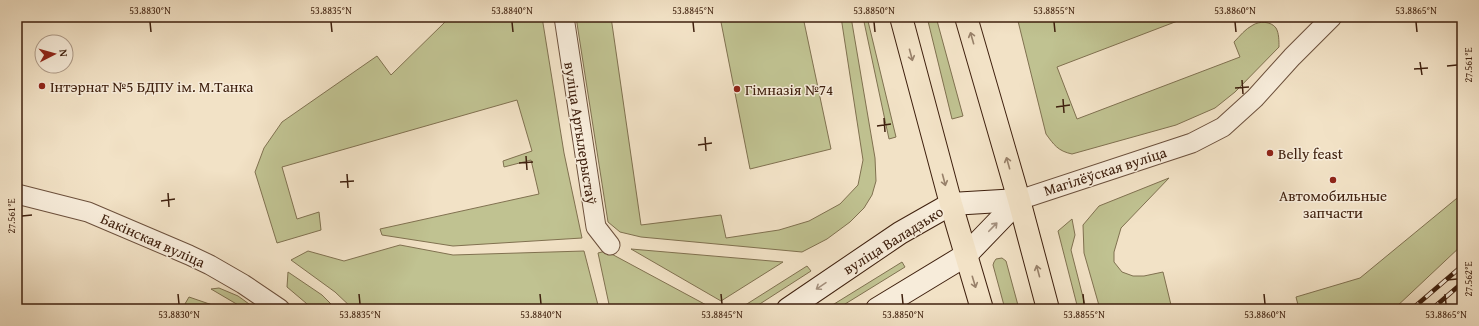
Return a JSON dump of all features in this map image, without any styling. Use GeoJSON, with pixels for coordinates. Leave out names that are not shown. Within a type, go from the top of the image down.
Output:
{"type":"FeatureCollection","features":[{"type":"Feature","properties":{"kind":"main road"},"geometry":{"type":"LineString","coordinates":[[901,17],[950,204],[982,309]]}},
{"type":"Feature","properties":{"kind":"main road"},"geometry":{"type":"LineString","coordinates":[[966,17],[1019,200],[1048,309]]}},
{"type":"Feature","properties":{"kind":"main road"},"geometry":{"type":"LineString","coordinates":[[878,309],[966,255],[1019,200]]}},
{"type":"Feature","properties":{"kind":"main road","name":"вуліца Валадзько"},"geometry":{"type":"LineString","coordinates":[[788,309],[900,233],[950,204],[1019,200]]}},
{"type":"Feature","properties":{"kind":"street","name":"вуліца Артылерыстаў"},"geometry":{"type":"LineString","coordinates":[[564,17],[596,227],[610,245]]}},
{"type":"Feature","properties":{"kind":"street","name":"Магілёўская вуліца"},"geometry":{"type":"LineString","coordinates":[[1019,200],[1192,143],[1223,127],[1255,98],[1292,57],[1332,17]]}},
{"type":"Feature","properties":{"kind":"street","name":"Бакінская вуліца"},"geometry":{"type":"LineString","coordinates":[[17,194],[88,212],[189,255],[243,284],[280,309]]}},
{"type":"Feature","properties":{"kind":"green space"},"geometry":{"type":"Polygon","coordinates":[[[441,17],[542,17],[564,153],[582,238],[453,246],[382,235],[380,229],[539,194],[531,160],[504,167],[503,161],[532,151],[517,100],[282,167],[297,219],[319,212],[321,230],[277,243],[255,172],[264,148],[282,122],[377,56],[391,75],[445,22],[441,17]]]}},
{"type":"Feature","properties":{"kind":"green space"},"geometry":{"type":"Polygon","coordinates":[[[576,17],[611,17],[641,225],[721,215],[726,238],[779,230],[809,221],[840,204],[858,185],[863,160],[841,17],[851,17],[875,158],[876,181],[872,195],[864,208],[850,222],[827,239],[802,252],[641,237],[620,232],[608,222],[576,17]]]}},
{"type":"Feature","properties":{"kind":"green space"},"geometry":{"type":"Polygon","coordinates":[[[720,17],[803,17],[831,149],[750,169],[720,17]]]}},
{"type":"Feature","properties":{"kind":"green space"},"geometry":{"type":"Polygon","coordinates":[[[863,17],[867,17],[896,137],[889,139],[863,17]]]}},
{"type":"Feature","properties":{"kind":"green space"},"geometry":{"type":"Polygon","coordinates":[[[927,17],[936,17],[963,116],[952,119],[927,17]]]}},
{"type":"Feature","properties":{"kind":"green space"},"geometry":{"type":"Polygon","coordinates":[[[1017,17],[1188,17],[1057,67],[1077,119],[1240,57],[1234,42],[1245,31],[1256,24],[1265,22],[1276,28],[1279,37],[1279,47],[1235,92],[1215,108],[1176,125],[1072,154],[1057,147],[1046,134],[1017,17]]]}},
{"type":"Feature","properties":{"kind":"green space"},"geometry":{"type":"Polygon","coordinates":[[[1169,178],[1121,228],[1114,252],[1114,262],[1122,272],[1133,276],[1144,276],[1163,272],[1172,309],[1100,309],[1084,253],[1083,225],[1099,206],[1169,178]]]}},
{"type":"Feature","properties":{"kind":"green space"},"geometry":{"type":"Polygon","coordinates":[[[1462,194],[1462,245],[1394,309],[1299,309],[1296,297],[1360,278],[1462,194]]]}},
{"type":"Feature","properties":{"kind":"green space"},"geometry":{"type":"Polygon","coordinates":[[[1072,219],[1075,235],[1071,250],[1086,309],[1078,309],[1058,231],[1072,219]]]}},
{"type":"Feature","properties":{"kind":"green space"},"geometry":{"type":"Polygon","coordinates":[[[400,245],[453,255],[584,251],[599,309],[353,309],[335,292],[291,260],[308,251],[344,261],[400,245]]]}},
{"type":"Feature","properties":{"kind":"green space"},"geometry":{"type":"Polygon","coordinates":[[[631,249],[783,262],[721,301],[631,249]]]}},
{"type":"Feature","properties":{"kind":"green space"},"geometry":{"type":"Polygon","coordinates":[[[606,251],[710,307],[706,309],[610,309],[598,253],[606,251]]]}},
{"type":"Feature","properties":{"kind":"green space"},"geometry":{"type":"Polygon","coordinates":[[[1002,258],[1006,261],[1019,309],[1005,309],[993,265],[996,259],[1002,258]]]}},
{"type":"Feature","properties":{"kind":"green space"},"geometry":{"type":"Polygon","coordinates":[[[902,262],[905,267],[837,309],[826,309],[902,262]]]}},
{"type":"Feature","properties":{"kind":"green space"},"geometry":{"type":"Polygon","coordinates":[[[807,266],[811,271],[752,309],[739,309],[807,266]]]}},
{"type":"Feature","properties":{"kind":"green space"},"geometry":{"type":"Polygon","coordinates":[[[288,272],[322,295],[336,309],[313,309],[287,287],[288,272]]]}},
{"type":"Feature","properties":{"kind":"green space"},"geometry":{"type":"Polygon","coordinates":[[[219,288],[238,296],[256,309],[245,309],[211,289],[219,288]]]}},
{"type":"Feature","properties":{"kind":"green space"},"geometry":{"type":"Polygon","coordinates":[[[189,297],[224,309],[182,309],[189,297]]]}},
{"type":"Feature","properties":{"kind":"railway"},"geometry":{"type":"LineString","coordinates":[[1412,309],[1462,266]]}},
{"type":"Feature","properties":{"kind":"railway"},"geometry":{"type":"LineString","coordinates":[[1432,309],[1462,283]]}},
{"type":"Feature","properties":{"kind":"place","name":"Інтэрнат №5 БДПУ ім. М.Танка"},"geometry":{"type":"Point","coordinates":[42,86]}},
{"type":"Feature","properties":{"kind":"place","name":"Гімназія №74"},"geometry":{"type":"Point","coordinates":[737,89]}},
{"type":"Feature","properties":{"kind":"place","name":"Belly feast"},"geometry":{"type":"Point","coordinates":[1270,153]}},
{"type":"Feature","properties":{"kind":"place","name":"Автомобильные запчасти"},"geometry":{"type":"Point","coordinates":[1333,180]}}]}
